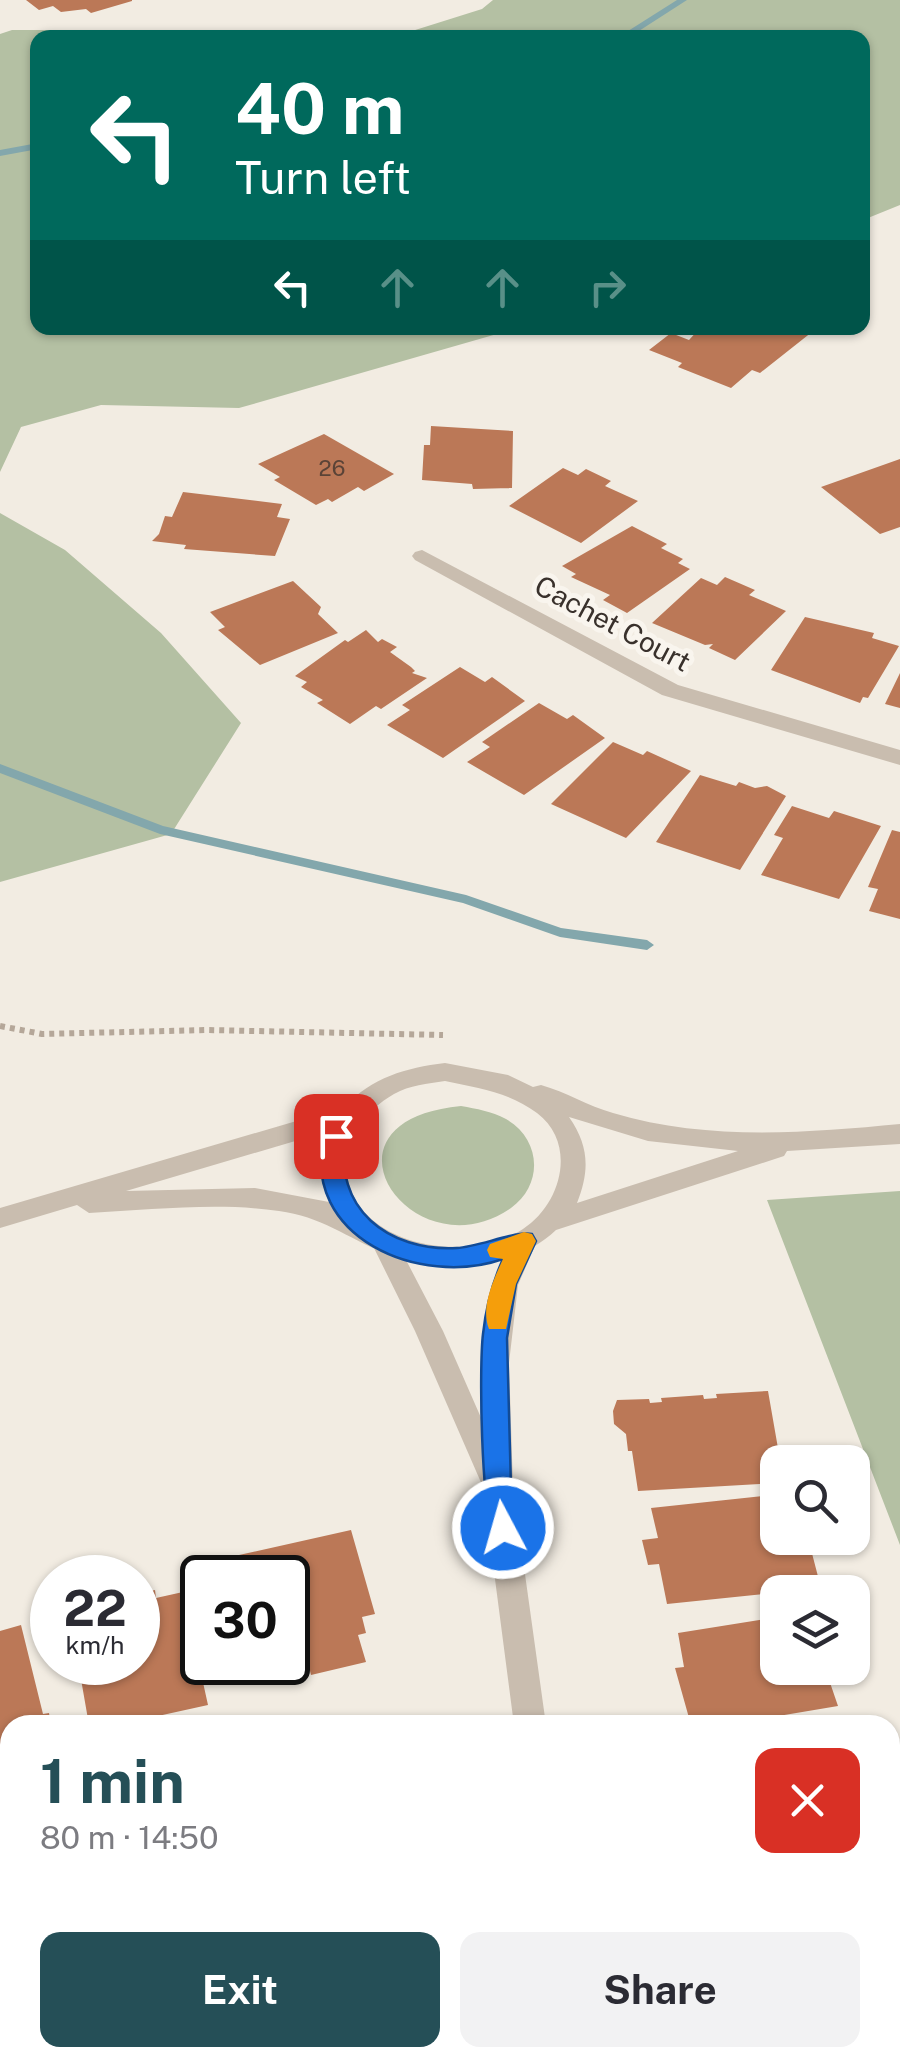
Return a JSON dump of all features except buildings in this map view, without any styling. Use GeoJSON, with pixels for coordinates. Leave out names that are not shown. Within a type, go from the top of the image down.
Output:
{"type":"FeatureCollection","features":[{"type":"Feature","properties":{"kind":"street","name":"Cachet Court"},"geometry":{"type":"LineString","coordinates":[[422,556],[670,690],[900,758]]}},
{"type":"Feature","properties":{"kind":"street"},"geometry":{"type":"LineString","coordinates":[[498,1488],[429,1331],[373,1235],[344,1208],[333,1184],[330,1160],[336,1136],[349,1115],[374,1093],[407,1078],[444,1072],[482,1074],[518,1085],[614,1124],[691,1136],[787,1144],[900,1134]]}},
{"type":"Feature","properties":{"kind":"street"},"geometry":{"type":"LineString","coordinates":[[518,1085],[548,1105],[568,1131],[576,1162],[571,1192],[552,1221]]}},
{"type":"Feature","properties":{"kind":"street"},"geometry":{"type":"LineString","coordinates":[[0,1218],[349,1115]]}},
{"type":"Feature","properties":{"kind":"street"},"geometry":{"type":"LineString","coordinates":[[49,1205],[210,1198],[310,1206],[417,1254],[454,1258],[491,1254],[524,1241],[552,1221],[787,1144]]}},
{"type":"Feature","properties":{"kind":"street"},"geometry":{"type":"LineString","coordinates":[[524,1241],[504,1284],[495,1338],[498,1488],[529,1715]]}},
{"type":"Feature","properties":{"kind":"path"},"geometry":{"type":"LineString","coordinates":[[0,1026],[42,1034],[208,1030],[443,1034]]}},
{"type":"Feature","properties":{"kind":"green space"},"geometry":{"type":"Polygon","coordinates":[[[493,0],[900,0],[900,205],[870,217],[870,30],[415,30],[482,9],[493,0]]]}},
{"type":"Feature","properties":{"kind":"green space"},"geometry":{"type":"Polygon","coordinates":[[[30,30],[30,335],[494,335],[239,408],[101,405],[21,427],[0,472],[0,34],[30,30]]]}},
{"type":"Feature","properties":{"kind":"green space"},"geometry":{"type":"Polygon","coordinates":[[[0,513],[65,550],[161,633],[241,723],[171,834],[0,882],[0,513]]]}},
{"type":"Feature","properties":{"kind":"green space"},"geometry":{"type":"Polygon","coordinates":[[[461,1106],[495,1114],[518,1128],[532,1150],[533,1175],[522,1198],[511,1208],[474,1224],[440,1223],[411,1210],[390,1188],[382,1163],[389,1138],[414,1117],[461,1106]]]}},
{"type":"Feature","properties":{"kind":"green space"},"geometry":{"type":"Polygon","coordinates":[[[900,1191],[900,1545],[870,1467],[870,1445],[861,1445],[767,1200],[900,1191]]]}},
{"type":"Feature","properties":{"kind":"waterway"},"geometry":{"type":"LineString","coordinates":[[634,30],[683,0]]}},
{"type":"Feature","properties":{"kind":"waterway"},"geometry":{"type":"LineString","coordinates":[[0,153],[30,147]]}},
{"type":"Feature","properties":{"kind":"waterway"},"geometry":{"type":"LineString","coordinates":[[0,768],[160,830],[466,899],[560,932],[647,945]]}},
{"type":"Feature","properties":{"kind":"slow traffic"},"geometry":{"type":"LineString","coordinates":[[497,1322],[504,1284],[524,1241],[499,1250]]}},
{"type":"Feature","properties":{"kind":"route"},"geometry":{"type":"LineString","coordinates":[[336,1136],[330,1160],[333,1184],[344,1208],[362,1228],[384,1242],[417,1254],[454,1258],[491,1254],[524,1241],[504,1284],[495,1338],[498,1488],[503,1528]]}}]}
